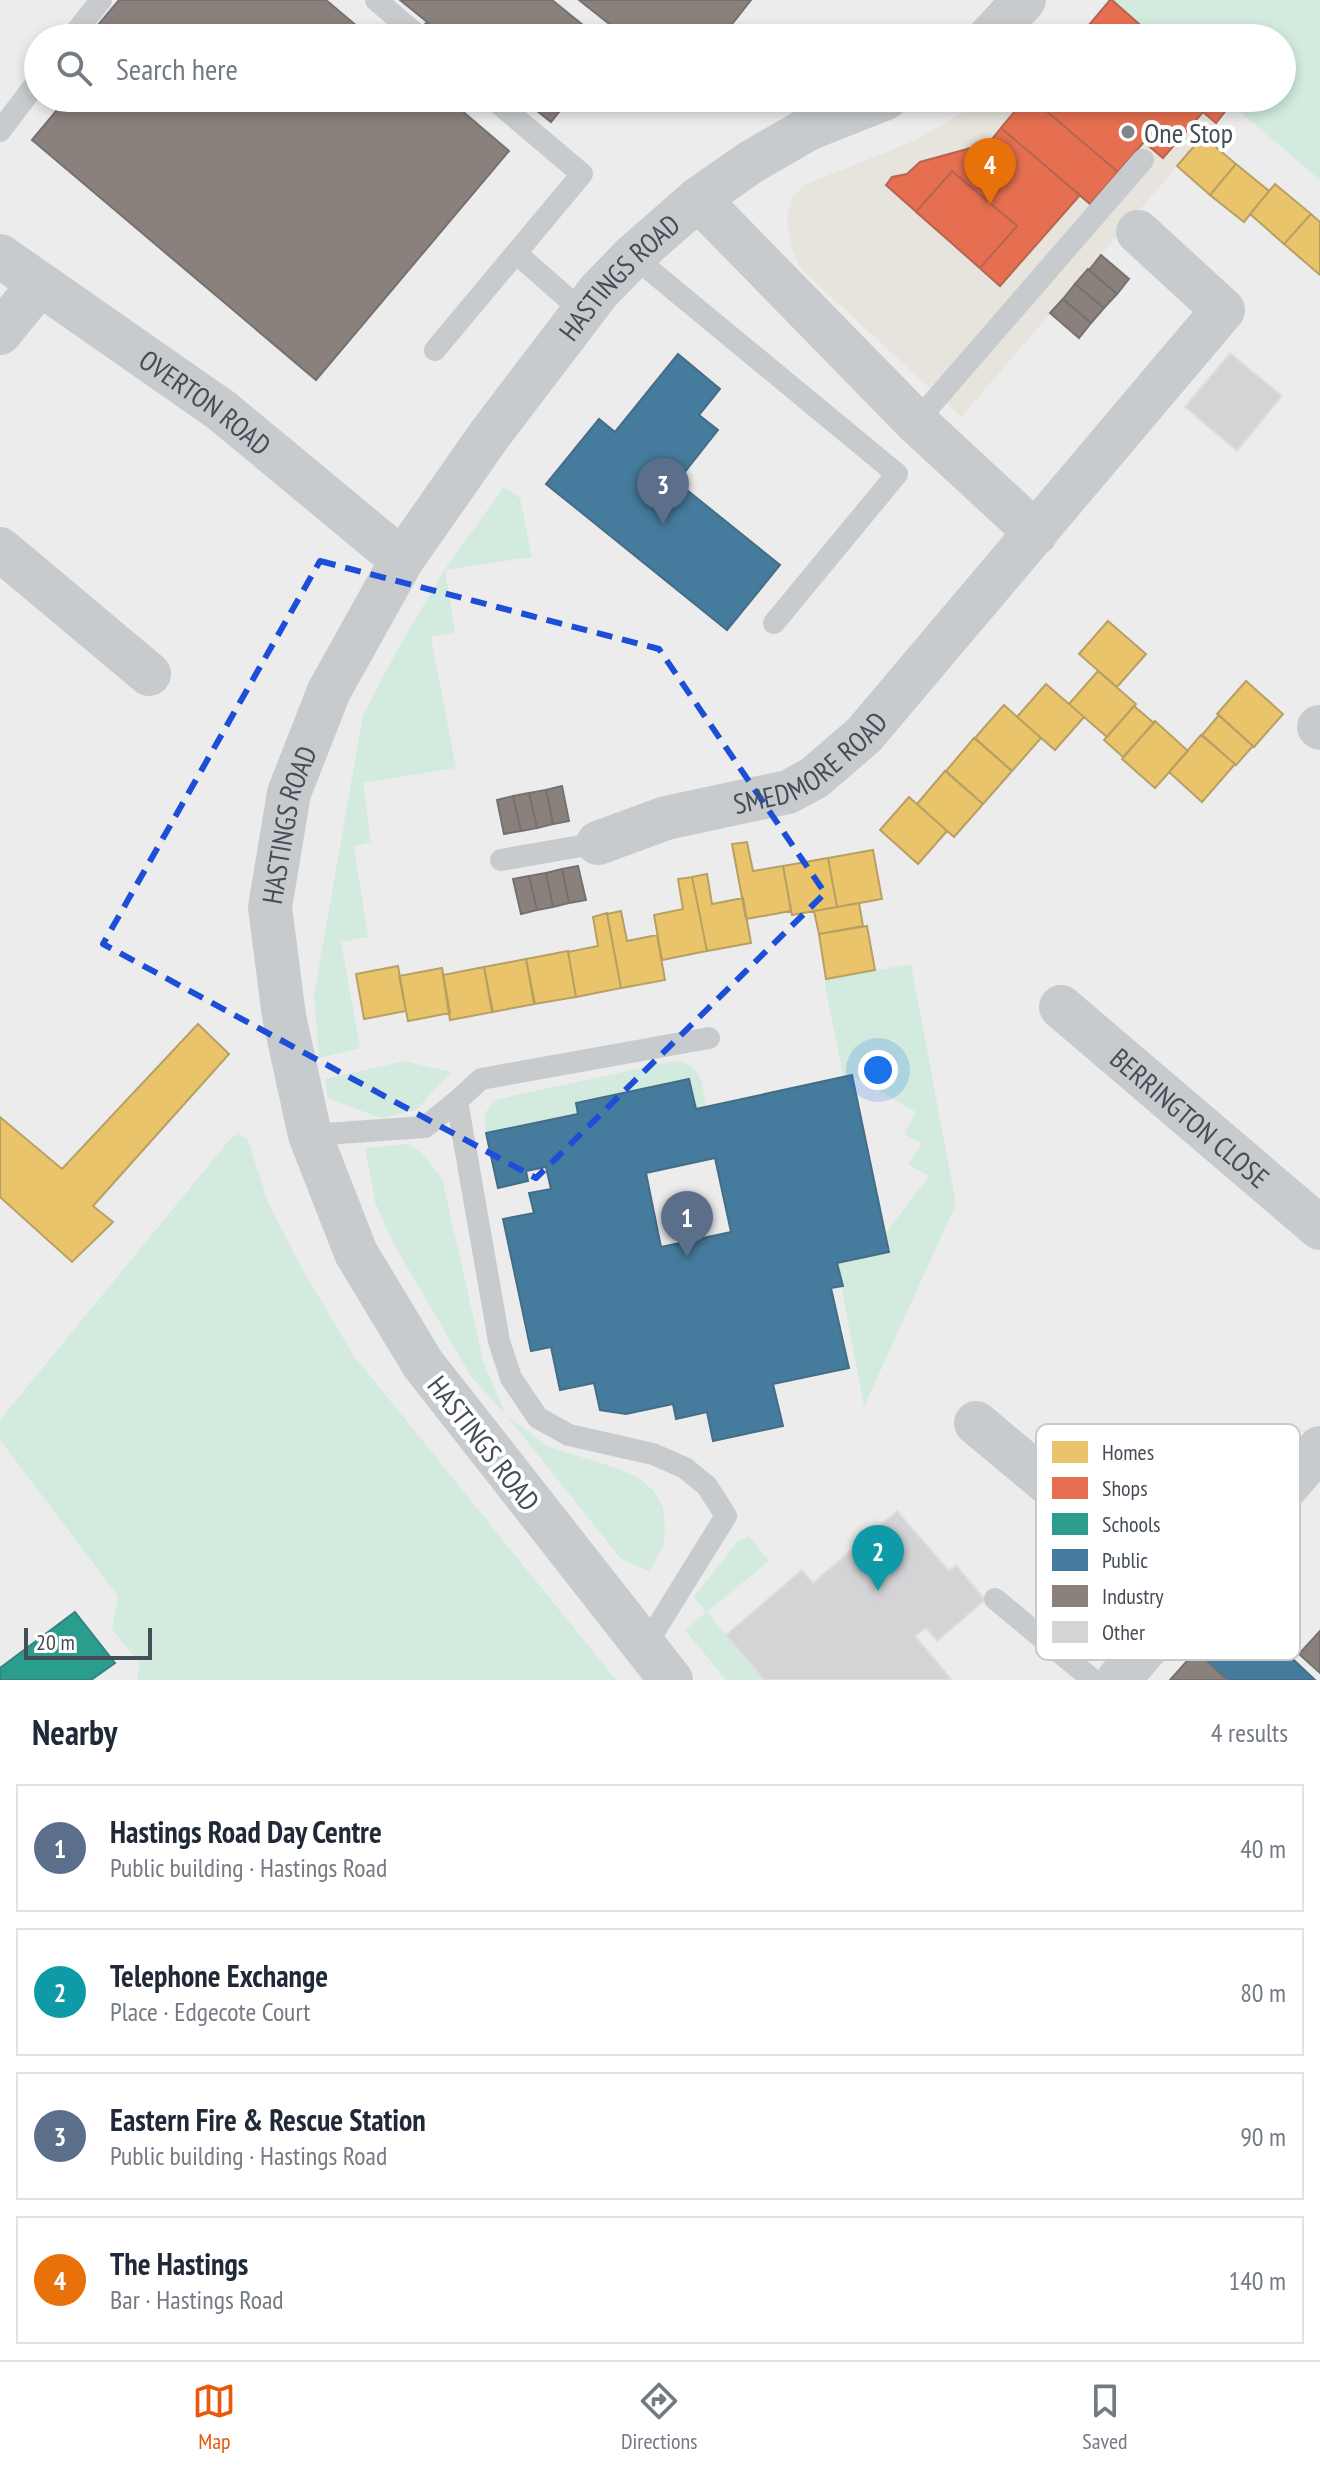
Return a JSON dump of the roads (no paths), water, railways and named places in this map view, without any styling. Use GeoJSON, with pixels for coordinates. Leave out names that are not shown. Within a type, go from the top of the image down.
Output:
{"type":"FeatureCollection","features":[{"type":"Feature","properties":{"kind":"street"},"geometry":{"type":"LineString","coordinates":[[1002,24],[1024,0]]}},
{"type":"Feature","properties":{"kind":"street","name":"HASTINGS ROAD"},"geometry":{"type":"LineString","coordinates":[[657,1664],[423,1364],[356,1253],[310,1135],[284,1016],[270,907],[289,793],[329,691],[402,560],[490,434],[583,312],[633,256],[698,199],[751,162],[810,128],[851,112]]}},
{"type":"Feature","properties":{"kind":"street"},"geometry":{"type":"LineString","coordinates":[[698,199],[916,422],[1036,533]]}},
{"type":"Feature","properties":{"kind":"street","name":"SMEDMORE ROAD"},"geometry":{"type":"LineString","coordinates":[[598,843],[666,818],[788,792],[814,778],[864,735],[1223,310],[1138,232]]}},
{"type":"Feature","properties":{"kind":"street","name":"OVERTON ROAD"},"geometry":{"type":"LineString","coordinates":[[0,256],[221,410],[402,560]]}},
{"type":"Feature","properties":{"kind":"street"},"geometry":{"type":"LineString","coordinates":[[0,333],[39,285]]}},
{"type":"Feature","properties":{"kind":"street"},"geometry":{"type":"LineString","coordinates":[[0,549],[149,674]]}},
{"type":"Feature","properties":{"kind":"street","name":"BERRINGTON CLOSE"},"geometry":{"type":"LineString","coordinates":[[1061,1007],[1320,1228]]}},
{"type":"Feature","properties":{"kind":"street"},"geometry":{"type":"LineString","coordinates":[[976,1423],[1036,1473]]}},
{"type":"Feature","properties":{"kind":"street"},"geometry":{"type":"LineString","coordinates":[[1300,1471],[1320,1448]]}},
{"type":"Feature","properties":{"kind":"street"},"geometry":{"type":"LineString","coordinates":[[1118,1680],[1136,1660]]}},
{"type":"Feature","properties":{"kind":"lane"},"geometry":{"type":"LineString","coordinates":[[82,24],[101,0]]}},
{"type":"Feature","properties":{"kind":"lane"},"geometry":{"type":"LineString","coordinates":[[376,0],[404,24]]}},
{"type":"Feature","properties":{"kind":"lane"},"geometry":{"type":"LineString","coordinates":[[0,131],[24,99]]}},
{"type":"Feature","properties":{"kind":"lane"},"geometry":{"type":"LineString","coordinates":[[435,350],[582,174],[509,112]]}},
{"type":"Feature","properties":{"kind":"lane"},"geometry":{"type":"LineString","coordinates":[[916,422],[1143,160]]}},
{"type":"Feature","properties":{"kind":"lane"},"geometry":{"type":"LineString","coordinates":[[516,253],[583,312]]}},
{"type":"Feature","properties":{"kind":"lane"},"geometry":{"type":"LineString","coordinates":[[633,256],[897,474],[774,623]]}},
{"type":"Feature","properties":{"kind":"lane","name":"SMEDMORE ROAD"},"geometry":{"type":"LineString","coordinates":[[501,860],[598,843]]}},
{"type":"Feature","properties":{"kind":"lane"},"geometry":{"type":"LineString","coordinates":[[310,1135],[425,1127],[481,1079],[709,1038]]}},
{"type":"Feature","properties":{"kind":"lane"},"geometry":{"type":"LineString","coordinates":[[457,1101],[499,1341],[511,1378],[538,1418],[569,1435],[653,1454],[685,1468],[707,1486],[726,1516],[657,1664]]}},
{"type":"Feature","properties":{"kind":"lane"},"geometry":{"type":"LineString","coordinates":[[995,1599],[1036,1633]]}},
{"type":"Feature","properties":{"kind":"lane"},"geometry":{"type":"LineString","coordinates":[[1069,1660],[1093,1680]]}},
{"type":"Feature","properties":{"kind":"place","name":"One Stop"},"geometry":{"type":"Point","coordinates":[1128,132]}},
{"type":"Feature","properties":{"kind":"place","name":"The Hastings"},"geometry":{"type":"Point","coordinates":[990,204]}},
{"type":"Feature","properties":{"kind":"place","name":"Eastern Fire & Rescue Station"},"geometry":{"type":"Point","coordinates":[663,524]}},
{"type":"Feature","properties":{"kind":"place","name":"Hastings Road Day Centre"},"geometry":{"type":"Point","coordinates":[687,1257]}},
{"type":"Feature","properties":{"kind":"place","name":"Telephone Exchange"},"geometry":{"type":"Point","coordinates":[878,1591]}}]}
